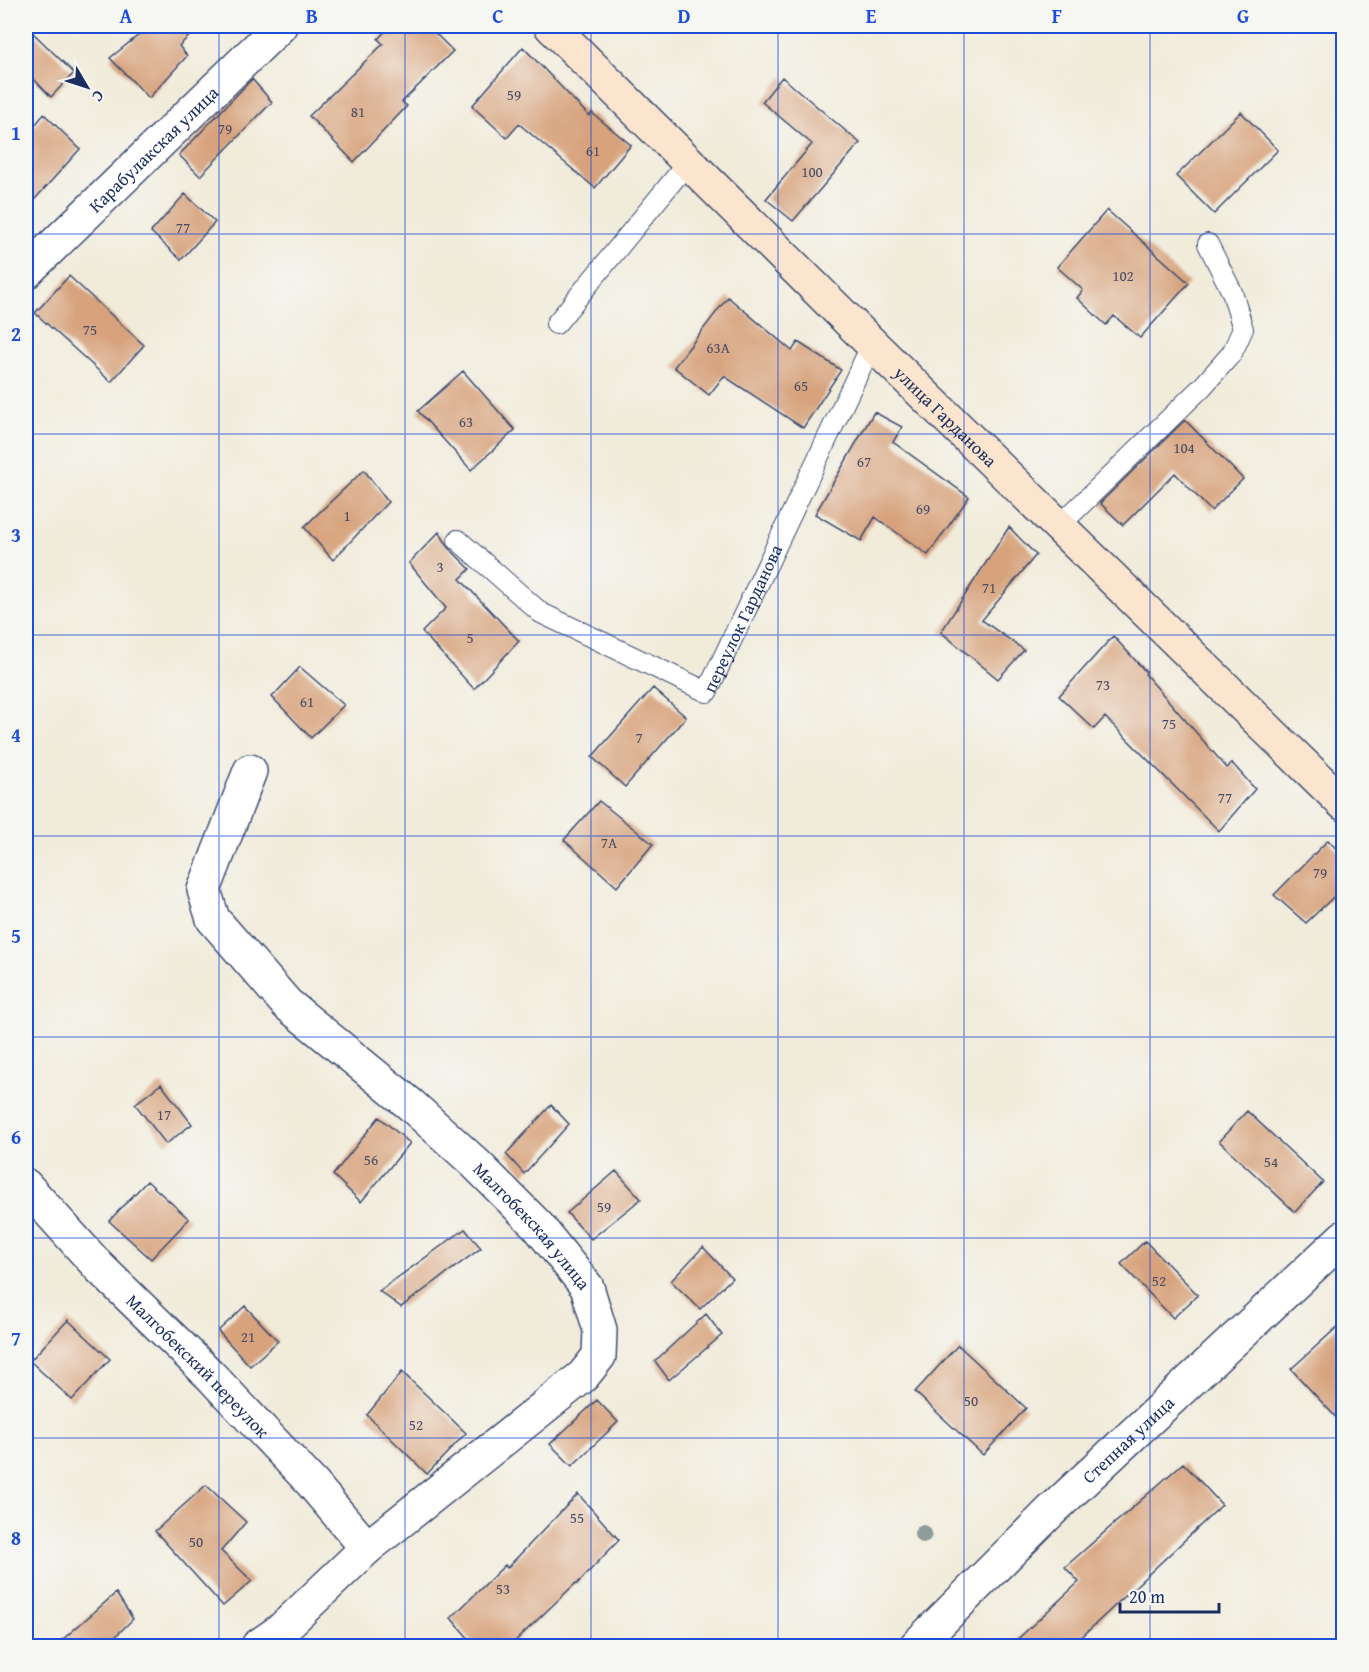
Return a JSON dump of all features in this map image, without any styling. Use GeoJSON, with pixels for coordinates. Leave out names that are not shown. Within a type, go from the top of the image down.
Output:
{"type":"FeatureCollection","features":[{"type":"Feature","properties":{"kind":"street","name":"Карабулакская улица"},"geometry":{"type":"LineString","coordinates":[[26,272],[280,26]]}},
{"type":"Feature","properties":{"kind":"street","name":"улица Гарданова"},"geometry":{"type":"LineString","coordinates":[[551,26],[872,344],[1344,804]]}},
{"type":"Feature","properties":{"kind":"street","name":"Малгобекская улица"},"geometry":{"type":"LineString","coordinates":[[250,771],[204,890],[213,919],[287,1004],[411,1105],[475,1162],[538,1226],[587,1287],[600,1330],[598,1356],[583,1376],[367,1548],[281,1630],[258,1647]]}},
{"type":"Feature","properties":{"kind":"street","name":"Малгобекский переулок"},"geometry":{"type":"LineString","coordinates":[[26,1186],[100,1268],[209,1374],[280,1449],[367,1548]]}},
{"type":"Feature","properties":{"kind":"street","name":"Степная улица"},"geometry":{"type":"LineString","coordinates":[[916,1647],[1052,1511],[1344,1237]]}},
{"type":"Feature","properties":{"kind":"lane"},"geometry":{"type":"LineString","coordinates":[[556,324],[688,161]]}},
{"type":"Feature","properties":{"kind":"lane"},"geometry":{"type":"LineString","coordinates":[[1059,526],[1203,386],[1232,353],[1243,329],[1232,292],[1208,244]]}},
{"type":"Feature","properties":{"kind":"lane","name":"переулок Гарданова"},"geometry":{"type":"LineString","coordinates":[[458,540],[541,613],[707,692],[872,344]]}},
{"type":"Feature","properties":{"kind":"building"},"geometry":{"type":"Polygon","coordinates":[[[26,26],[74,73],[51,97],[26,71],[26,26]]]}},
{"type":"Feature","properties":{"kind":"building"},"geometry":{"type":"Polygon","coordinates":[[[150,26],[199,26],[179,46],[187,56],[149,98],[110,58],[150,26]]]}},
{"type":"Feature","properties":{"kind":"building"},"geometry":{"type":"Polygon","coordinates":[[[390,26],[428,26],[453,51],[402,102],[407,106],[354,162],[309,116],[383,44],[378,39],[390,26]]]}},
{"type":"Feature","properties":{"kind":"building"},"geometry":{"type":"Polygon","coordinates":[[[523,47],[589,116],[592,113],[631,145],[595,188],[519,124],[507,138],[472,106],[523,47]]]}},
{"type":"Feature","properties":{"kind":"building"},"geometry":{"type":"Polygon","coordinates":[[[782,77],[860,143],[793,221],[766,199],[812,144],[762,102],[782,77]]]}},
{"type":"Feature","properties":{"kind":"building"},"geometry":{"type":"Polygon","coordinates":[[[252,79],[272,102],[200,176],[179,155],[252,79]]]}},
{"type":"Feature","properties":{"kind":"building"},"geometry":{"type":"Polygon","coordinates":[[[1241,112],[1278,150],[1214,214],[1176,176],[1241,112]]]}},
{"type":"Feature","properties":{"kind":"building"},"geometry":{"type":"Polygon","coordinates":[[[44,114],[80,149],[26,209],[26,136],[44,114]]]}},
{"type":"Feature","properties":{"kind":"building"},"geometry":{"type":"Polygon","coordinates":[[[185,194],[215,222],[181,260],[151,232],[185,194]]]}},
{"type":"Feature","properties":{"kind":"building"},"geometry":{"type":"Polygon","coordinates":[[[1107,210],[1189,283],[1140,338],[1114,316],[1106,325],[1077,298],[1083,290],[1057,267],[1107,210]]]}},
{"type":"Feature","properties":{"kind":"building"},"geometry":{"type":"Polygon","coordinates":[[[69,276],[144,345],[111,382],[35,313],[69,276]]]}},
{"type":"Feature","properties":{"kind":"building"},"geometry":{"type":"Polygon","coordinates":[[[728,297],[792,351],[798,342],[841,370],[803,428],[724,376],[709,395],[674,367],[728,297]]]}},
{"type":"Feature","properties":{"kind":"building"},"geometry":{"type":"Polygon","coordinates":[[[463,371],[515,430],[471,470],[418,411],[463,371]]]}},
{"type":"Feature","properties":{"kind":"building"},"geometry":{"type":"Polygon","coordinates":[[[874,412],[902,427],[893,442],[969,497],[928,555],[875,517],[861,541],[815,514],[874,412]]]}},
{"type":"Feature","properties":{"kind":"building"},"geometry":{"type":"Polygon","coordinates":[[[1185,420],[1243,479],[1211,511],[1175,473],[1123,525],[1100,503],[1185,420]]]}},
{"type":"Feature","properties":{"kind":"building"},"geometry":{"type":"Polygon","coordinates":[[[364,470],[388,502],[333,560],[304,527],[364,470]]]}},
{"type":"Feature","properties":{"kind":"building"},"geometry":{"type":"Polygon","coordinates":[[[1009,527],[1036,555],[982,620],[1024,650],[998,679],[941,632],[1009,527]]]}},
{"type":"Feature","properties":{"kind":"building"},"geometry":{"type":"Polygon","coordinates":[[[439,532],[450,549],[470,569],[460,579],[519,641],[474,689],[422,632],[446,608],[409,563],[439,532]]]}},
{"type":"Feature","properties":{"kind":"building"},"geometry":{"type":"Polygon","coordinates":[[[1113,636],[1227,768],[1232,763],[1255,789],[1219,831],[1105,717],[1094,729],[1059,696],[1113,636]]]}},
{"type":"Feature","properties":{"kind":"building"},"geometry":{"type":"Polygon","coordinates":[[[300,667],[344,705],[311,738],[272,697],[300,667]]]}},
{"type":"Feature","properties":{"kind":"building"},"geometry":{"type":"Polygon","coordinates":[[[653,688],[686,717],[625,787],[592,757],[653,688]]]}},
{"type":"Feature","properties":{"kind":"building"},"geometry":{"type":"Polygon","coordinates":[[[599,801],[653,844],[617,887],[564,840],[599,801]]]}},
{"type":"Feature","properties":{"kind":"building"},"geometry":{"type":"Polygon","coordinates":[[[1328,840],[1344,857],[1344,887],[1306,923],[1274,895],[1328,840]]]}},
{"type":"Feature","properties":{"kind":"building"},"geometry":{"type":"Polygon","coordinates":[[[161,1084],[192,1124],[166,1144],[135,1104],[161,1084]]]}},
{"type":"Feature","properties":{"kind":"building"},"geometry":{"type":"Polygon","coordinates":[[[551,1105],[569,1124],[524,1174],[506,1154],[551,1105]]]}},
{"type":"Feature","properties":{"kind":"building"},"geometry":{"type":"Polygon","coordinates":[[[1247,1111],[1323,1182],[1295,1212],[1219,1141],[1247,1111]]]}},
{"type":"Feature","properties":{"kind":"building"},"geometry":{"type":"Polygon","coordinates":[[[379,1117],[410,1143],[361,1202],[333,1175],[379,1117]]]}},
{"type":"Feature","properties":{"kind":"building"},"geometry":{"type":"Polygon","coordinates":[[[616,1171],[641,1199],[591,1239],[567,1213],[616,1171]]]}},
{"type":"Feature","properties":{"kind":"building"},"geometry":{"type":"Polygon","coordinates":[[[147,1181],[189,1219],[151,1259],[109,1221],[147,1181]]]}},
{"type":"Feature","properties":{"kind":"building"},"geometry":{"type":"Polygon","coordinates":[[[465,1229],[481,1248],[401,1307],[379,1291],[465,1229]]]}},
{"type":"Feature","properties":{"kind":"building"},"geometry":{"type":"Polygon","coordinates":[[[1145,1241],[1198,1295],[1173,1318],[1121,1264],[1145,1241]]]}},
{"type":"Feature","properties":{"kind":"building"},"geometry":{"type":"Polygon","coordinates":[[[703,1247],[732,1278],[700,1309],[671,1281],[703,1247]]]}},
{"type":"Feature","properties":{"kind":"building"},"geometry":{"type":"Polygon","coordinates":[[[245,1306],[278,1341],[250,1366],[218,1331],[245,1306]]]}},
{"type":"Feature","properties":{"kind":"building"},"geometry":{"type":"Polygon","coordinates":[[[706,1314],[722,1335],[669,1380],[655,1361],[706,1314]]]}},
{"type":"Feature","properties":{"kind":"building"},"geometry":{"type":"Polygon","coordinates":[[[68,1320],[110,1359],[72,1400],[30,1361],[68,1320]]]}},
{"type":"Feature","properties":{"kind":"building"},"geometry":{"type":"Polygon","coordinates":[[[1344,1321],[1344,1426],[1291,1369],[1344,1321]]]}},
{"type":"Feature","properties":{"kind":"building"},"geometry":{"type":"Polygon","coordinates":[[[958,1345],[1026,1408],[983,1455],[915,1392],[958,1345]]]}},
{"type":"Feature","properties":{"kind":"building"},"geometry":{"type":"Polygon","coordinates":[[[402,1372],[466,1433],[427,1474],[367,1415],[402,1372]]]}},
{"type":"Feature","properties":{"kind":"building"},"geometry":{"type":"Polygon","coordinates":[[[597,1400],[618,1422],[572,1466],[550,1444],[597,1400]]]}},
{"type":"Feature","properties":{"kind":"building"},"geometry":{"type":"Polygon","coordinates":[[[1183,1463],[1222,1505],[1071,1647],[1009,1647],[1079,1582],[1065,1567],[1183,1463]]]}},
{"type":"Feature","properties":{"kind":"building"},"geometry":{"type":"Polygon","coordinates":[[[206,1485],[246,1522],[221,1551],[252,1581],[223,1606],[155,1531],[206,1485]]]}},
{"type":"Feature","properties":{"kind":"building"},"geometry":{"type":"Polygon","coordinates":[[[578,1494],[619,1540],[577,1584],[509,1647],[476,1647],[451,1618],[505,1565],[507,1568],[578,1494]]]}},
{"type":"Feature","properties":{"kind":"building"},"geometry":{"type":"Polygon","coordinates":[[[116,1593],[133,1619],[105,1647],[54,1647],[116,1593]]]}}]}
